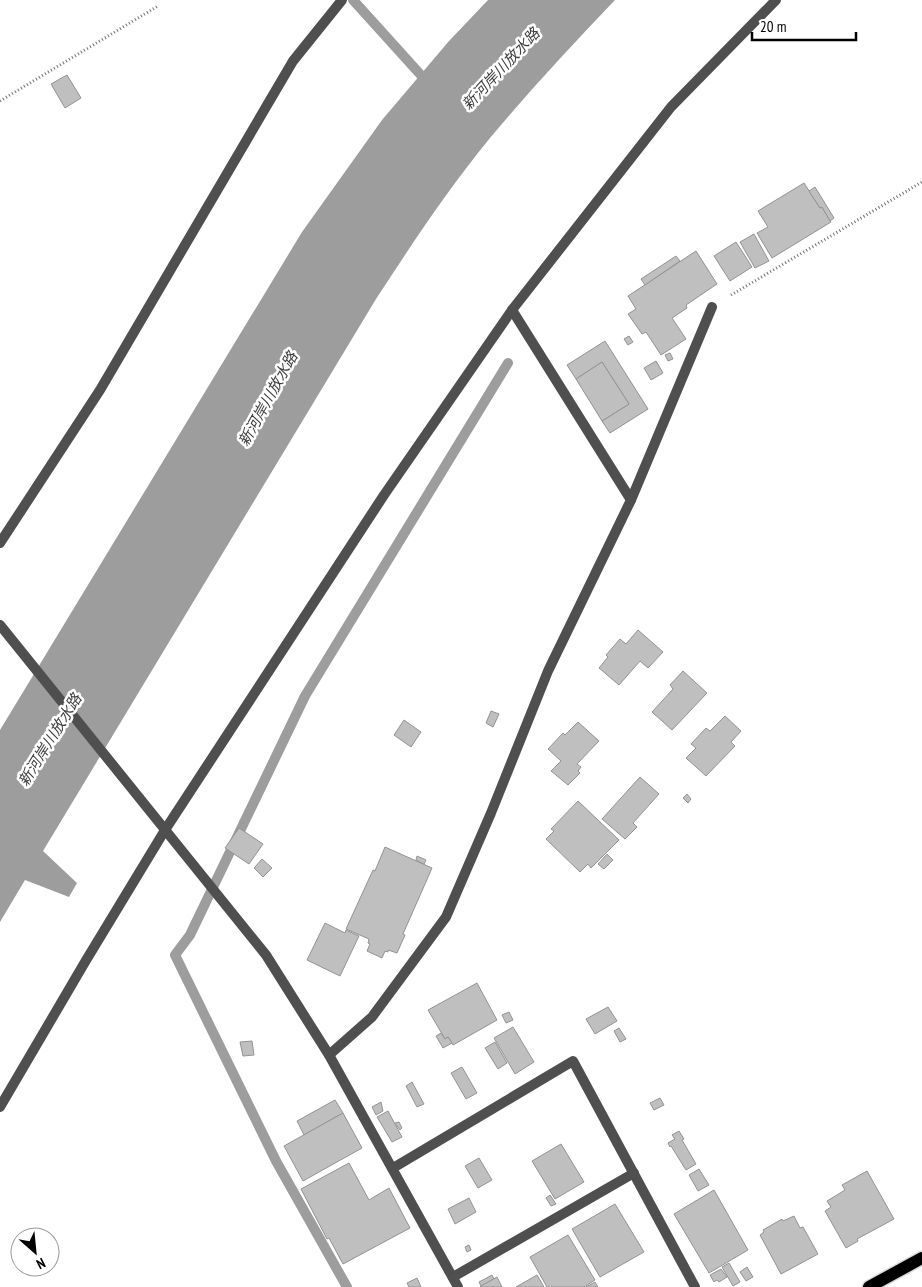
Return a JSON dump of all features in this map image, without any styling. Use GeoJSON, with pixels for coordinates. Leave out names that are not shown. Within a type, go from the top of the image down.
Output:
{"type":"FeatureCollection","features":[{"type":"Feature","properties":{"kind":"main road"},"geometry":{"type":"LineString","coordinates":[[868,1287],[922,1258]]}},
{"type":"Feature","properties":{"kind":"street"},"geometry":{"type":"LineString","coordinates":[[0,544],[100,390],[293,61],[342,0]]}},
{"type":"Feature","properties":{"kind":"street"},"geometry":{"type":"LineString","coordinates":[[0,1107],[84,962],[165,830],[384,495],[512,310],[671,107],[776,0]]}},
{"type":"Feature","properties":{"kind":"street"},"geometry":{"type":"LineString","coordinates":[[329,1055],[372,1017],[446,917],[491,813],[548,671],[631,500],[712,307]]}},
{"type":"Feature","properties":{"kind":"street"},"geometry":{"type":"LineString","coordinates":[[512,310],[631,500]]}},
{"type":"Feature","properties":{"kind":"street"},"geometry":{"type":"LineString","coordinates":[[0,625],[266,955],[329,1055],[458,1287]]}},
{"type":"Feature","properties":{"kind":"street"},"geometry":{"type":"LineString","coordinates":[[393,1168],[573,1061],[696,1287]]}},
{"type":"Feature","properties":{"kind":"street"},"geometry":{"type":"LineString","coordinates":[[452,1277],[634,1173]]}},
{"type":"Feature","properties":{"kind":"path"},"geometry":{"type":"LineString","coordinates":[[0,101],[158,6]]}},
{"type":"Feature","properties":{"kind":"path"},"geometry":{"type":"LineString","coordinates":[[712,307],[922,182]]}},
{"type":"Feature","properties":{"kind":"water","name":"新河岸川放水路"},"geometry":{"type":"Polygon","coordinates":[[[488,0],[615,0],[536,85],[475,157],[431,217],[376,299],[43,851],[77,883],[69,897],[25,880],[0,922],[0,730],[302,232],[382,120],[449,41],[488,0]]]}},
{"type":"Feature","properties":{"kind":"building"},"geometry":{"type":"Polygon","coordinates":[[[67,75],[81,98],[65,108],[51,84],[67,75]]]}},
{"type":"Feature","properties":{"kind":"building"},"geometry":{"type":"Polygon","coordinates":[[[804,183],[831,222],[772,258],[757,233],[768,227],[758,211],[804,183]]]}},
{"type":"Feature","properties":{"kind":"building"},"geometry":{"type":"Polygon","coordinates":[[[815,187],[834,218],[830,221],[809,191],[815,187]]]}},
{"type":"Feature","properties":{"kind":"building"},"geometry":{"type":"Polygon","coordinates":[[[754,234],[769,261],[755,268],[740,242],[754,234]]]}},
{"type":"Feature","properties":{"kind":"building"},"geometry":{"type":"Polygon","coordinates":[[[736,242],[752,267],[730,281],[714,256],[736,242]]]}},
{"type":"Feature","properties":{"kind":"building"},"geometry":{"type":"Polygon","coordinates":[[[696,251],[717,284],[686,305],[687,308],[672,318],[686,339],[661,355],[646,332],[642,334],[628,314],[636,309],[628,296],[696,251]]]}},
{"type":"Feature","properties":{"kind":"building"},"geometry":{"type":"Polygon","coordinates":[[[676,256],[680,261],[645,285],[641,279],[676,256]]]}},
{"type":"Feature","properties":{"kind":"building"},"geometry":{"type":"Polygon","coordinates":[[[629,336],[633,342],[628,345],[624,339],[629,336]]]}},
{"type":"Feature","properties":{"kind":"building"},"geometry":{"type":"Polygon","coordinates":[[[605,341],[648,409],[610,433],[602,421],[629,404],[602,362],[576,379],[567,365],[605,341]]]}},
{"type":"Feature","properties":{"kind":"building"},"geometry":{"type":"Polygon","coordinates":[[[670,353],[673,359],[668,361],[665,355],[670,353]]]}},
{"type":"Feature","properties":{"kind":"building"},"geometry":{"type":"Polygon","coordinates":[[[656,361],[663,373],[651,380],[644,368],[656,361]]]}},
{"type":"Feature","properties":{"kind":"building"},"geometry":{"type":"Polygon","coordinates":[[[602,362],[629,404],[602,421],[576,379],[602,362]]]}},
{"type":"Feature","properties":{"kind":"building"},"geometry":{"type":"Polygon","coordinates":[[[638,630],[663,652],[648,668],[640,661],[619,685],[599,668],[608,657],[606,655],[620,639],[626,644],[638,630]]]}},
{"type":"Feature","properties":{"kind":"building"},"geometry":{"type":"Polygon","coordinates":[[[683,671],[707,693],[672,730],[652,712],[673,689],[670,685],[683,671]]]}},
{"type":"Feature","properties":{"kind":"building"},"geometry":{"type":"Polygon","coordinates":[[[491,711],[499,714],[493,727],[486,723],[491,711]]]}},
{"type":"Feature","properties":{"kind":"building"},"geometry":{"type":"Polygon","coordinates":[[[725,716],[741,731],[731,742],[735,746],[706,776],[686,758],[696,748],[691,744],[706,728],[710,731],[725,716]]]}},
{"type":"Feature","properties":{"kind":"building"},"geometry":{"type":"Polygon","coordinates":[[[404,720],[421,732],[411,747],[394,735],[404,720]]]}},
{"type":"Feature","properties":{"kind":"building"},"geometry":{"type":"Polygon","coordinates":[[[578,722],[599,741],[577,764],[581,767],[578,771],[580,773],[568,785],[551,771],[561,761],[548,749],[563,733],[565,735],[578,722]]]}},
{"type":"Feature","properties":{"kind":"building"},"geometry":{"type":"Polygon","coordinates":[[[640,777],[659,794],[633,823],[637,827],[625,839],[602,819],[640,777]]]}},
{"type":"Feature","properties":{"kind":"building"},"geometry":{"type":"Polygon","coordinates":[[[687,794],[691,799],[688,803],[683,798],[687,794]]]}},
{"type":"Feature","properties":{"kind":"building"},"geometry":{"type":"Polygon","coordinates":[[[578,801],[619,840],[591,868],[588,864],[580,872],[546,839],[554,831],[551,829],[578,801]]]}},
{"type":"Feature","properties":{"kind":"building"},"geometry":{"type":"Polygon","coordinates":[[[239,828],[263,844],[249,864],[225,848],[239,828]]]}},
{"type":"Feature","properties":{"kind":"building"},"geometry":{"type":"Polygon","coordinates":[[[385,847],[432,868],[403,934],[405,935],[397,953],[385,951],[382,958],[367,951],[370,944],[368,943],[369,939],[346,929],[385,847]]]}},
{"type":"Feature","properties":{"kind":"building"},"geometry":{"type":"Polygon","coordinates":[[[607,854],[613,860],[604,869],[598,864],[607,854]]]}},
{"type":"Feature","properties":{"kind":"building"},"geometry":{"type":"Polygon","coordinates":[[[417,856],[426,860],[424,864],[416,860],[417,856]]]}},
{"type":"Feature","properties":{"kind":"building"},"geometry":{"type":"Polygon","coordinates":[[[262,859],[272,868],[263,877],[254,868],[262,859]]]}},
{"type":"Feature","properties":{"kind":"building"},"geometry":{"type":"Polygon","coordinates":[[[325,923],[345,933],[346,930],[359,936],[340,976],[307,960],[325,923]]]}},
{"type":"Feature","properties":{"kind":"building"},"geometry":{"type":"Polygon","coordinates":[[[477,983],[497,1020],[453,1045],[448,1037],[445,1039],[428,1010],[477,983]]]}},
{"type":"Feature","properties":{"kind":"building"},"geometry":{"type":"Polygon","coordinates":[[[608,1007],[617,1021],[595,1034],[586,1019],[608,1007]]]}},
{"type":"Feature","properties":{"kind":"building"},"geometry":{"type":"Polygon","coordinates":[[[509,1012],[513,1020],[506,1023],[502,1015],[509,1012]]]}},
{"type":"Feature","properties":{"kind":"building"},"geometry":{"type":"Polygon","coordinates":[[[513,1027],[534,1062],[515,1074],[494,1038],[513,1027]]]}},
{"type":"Feature","properties":{"kind":"building"},"geometry":{"type":"Polygon","coordinates":[[[619,1028],[626,1039],[620,1042],[614,1031],[619,1028]]]}},
{"type":"Feature","properties":{"kind":"building"},"geometry":{"type":"Polygon","coordinates":[[[441,1033],[445,1039],[448,1037],[452,1043],[443,1048],[436,1036],[441,1033]]]}},
{"type":"Feature","properties":{"kind":"building"},"geometry":{"type":"Polygon","coordinates":[[[252,1041],[254,1055],[243,1056],[240,1042],[252,1041]]]}},
{"type":"Feature","properties":{"kind":"building"},"geometry":{"type":"Polygon","coordinates":[[[495,1042],[507,1063],[498,1069],[485,1048],[495,1042]]]}},
{"type":"Feature","properties":{"kind":"building"},"geometry":{"type":"Polygon","coordinates":[[[462,1067],[477,1093],[466,1099],[451,1073],[462,1067]]]}},
{"type":"Feature","properties":{"kind":"building"},"geometry":{"type":"Polygon","coordinates":[[[412,1082],[424,1104],[417,1107],[406,1086],[412,1082]]]}},
{"type":"Feature","properties":{"kind":"building"},"geometry":{"type":"Polygon","coordinates":[[[660,1098],[664,1105],[654,1110],[650,1103],[660,1098]]]}},
{"type":"Feature","properties":{"kind":"building"},"geometry":{"type":"Polygon","coordinates":[[[335,1100],[343,1113],[304,1135],[297,1121],[335,1100]]]}},
{"type":"Feature","properties":{"kind":"building"},"geometry":{"type":"Polygon","coordinates":[[[381,1102],[383,1111],[376,1115],[372,1107],[381,1102]]]}},
{"type":"Feature","properties":{"kind":"building"},"geometry":{"type":"Polygon","coordinates":[[[388,1111],[402,1137],[392,1142],[377,1117],[388,1111]]]}},
{"type":"Feature","properties":{"kind":"building"},"geometry":{"type":"Polygon","coordinates":[[[343,1113],[362,1148],[303,1181],[284,1146],[343,1113]]]}},
{"type":"Feature","properties":{"kind":"building"},"geometry":{"type":"Polygon","coordinates":[[[399,1122],[402,1128],[400,1130],[395,1123],[399,1122]]]}},
{"type":"Feature","properties":{"kind":"building"},"geometry":{"type":"Polygon","coordinates":[[[679,1131],[696,1164],[686,1170],[668,1143],[675,1139],[672,1135],[679,1131]]]}},
{"type":"Feature","properties":{"kind":"building"},"geometry":{"type":"Polygon","coordinates":[[[561,1144],[584,1182],[555,1199],[532,1161],[561,1144]]]}},
{"type":"Feature","properties":{"kind":"building"},"geometry":{"type":"Polygon","coordinates":[[[479,1158],[492,1180],[478,1188],[465,1166],[479,1158]]]}},
{"type":"Feature","properties":{"kind":"building"},"geometry":{"type":"Polygon","coordinates":[[[349,1163],[369,1200],[389,1188],[410,1228],[343,1264],[329,1238],[327,1239],[301,1189],[349,1163]]]}},
{"type":"Feature","properties":{"kind":"building"},"geometry":{"type":"Polygon","coordinates":[[[699,1169],[709,1185],[698,1191],[689,1175],[699,1169]]]}},
{"type":"Feature","properties":{"kind":"building"},"geometry":{"type":"Polygon","coordinates":[[[867,1171],[894,1219],[857,1239],[858,1241],[846,1248],[825,1211],[831,1207],[827,1201],[845,1190],[842,1185],[867,1171]]]}},
{"type":"Feature","properties":{"kind":"building"},"geometry":{"type":"Polygon","coordinates":[[[714,1190],[748,1250],[709,1273],[674,1214],[714,1190]]]}},
{"type":"Feature","properties":{"kind":"building"},"geometry":{"type":"Polygon","coordinates":[[[550,1195],[556,1204],[551,1206],[546,1198],[550,1195]]]}},
{"type":"Feature","properties":{"kind":"building"},"geometry":{"type":"Polygon","coordinates":[[[469,1198],[476,1212],[455,1224],[448,1209],[469,1198]]]}},
{"type":"Feature","properties":{"kind":"building"},"geometry":{"type":"Polygon","coordinates":[[[615,1204],[644,1252],[600,1277],[572,1229],[615,1204]]]}},
{"type":"Feature","properties":{"kind":"building"},"geometry":{"type":"Polygon","coordinates":[[[794,1216],[800,1228],[803,1227],[818,1254],[781,1274],[760,1235],[764,1232],[763,1230],[782,1219],[783,1221],[794,1216]]]}},
{"type":"Feature","properties":{"kind":"building"},"geometry":{"type":"Polygon","coordinates":[[[568,1235],[595,1280],[584,1287],[547,1287],[530,1257],[568,1235]]]}},
{"type":"Feature","properties":{"kind":"building"},"geometry":{"type":"Polygon","coordinates":[[[469,1245],[471,1250],[467,1252],[465,1247],[469,1245]]]}},
{"type":"Feature","properties":{"kind":"building"},"geometry":{"type":"Polygon","coordinates":[[[729,1263],[740,1282],[733,1286],[722,1267],[729,1263]]]}},
{"type":"Feature","properties":{"kind":"building"},"geometry":{"type":"Polygon","coordinates":[[[747,1267],[753,1277],[746,1281],[740,1272],[747,1267]]]}},
{"type":"Feature","properties":{"kind":"building"},"geometry":{"type":"Polygon","coordinates":[[[721,1269],[727,1277],[719,1282],[717,1280],[714,1282],[710,1275],[721,1269]]]}},
{"type":"Feature","properties":{"kind":"building"},"geometry":{"type":"Polygon","coordinates":[[[492,1275],[494,1279],[481,1286],[479,1282],[492,1275]]]}},
{"type":"Feature","properties":{"kind":"building"},"geometry":{"type":"Polygon","coordinates":[[[537,1275],[544,1287],[516,1287],[537,1275]]]}},
{"type":"Feature","properties":{"kind":"building"},"geometry":{"type":"Polygon","coordinates":[[[497,1277],[502,1287],[480,1287],[481,1286],[497,1277]]]}},
{"type":"Feature","properties":{"kind":"building"},"geometry":{"type":"Polygon","coordinates":[[[417,1278],[421,1287],[409,1287],[407,1283],[417,1278]]]}},
{"type":"Feature","properties":{"kind":"building"},"geometry":{"type":"Polygon","coordinates":[[[595,1282],[598,1287],[586,1287],[595,1282]]]}},
{"type":"Feature","properties":{"kind":"waterway"},"geometry":{"type":"LineString","coordinates":[[353,0],[429,84]]}},
{"type":"Feature","properties":{"kind":"waterway"},"geometry":{"type":"LineString","coordinates":[[347,1287],[276,1161],[175,955],[190,935],[305,696],[508,363]]}}]}
